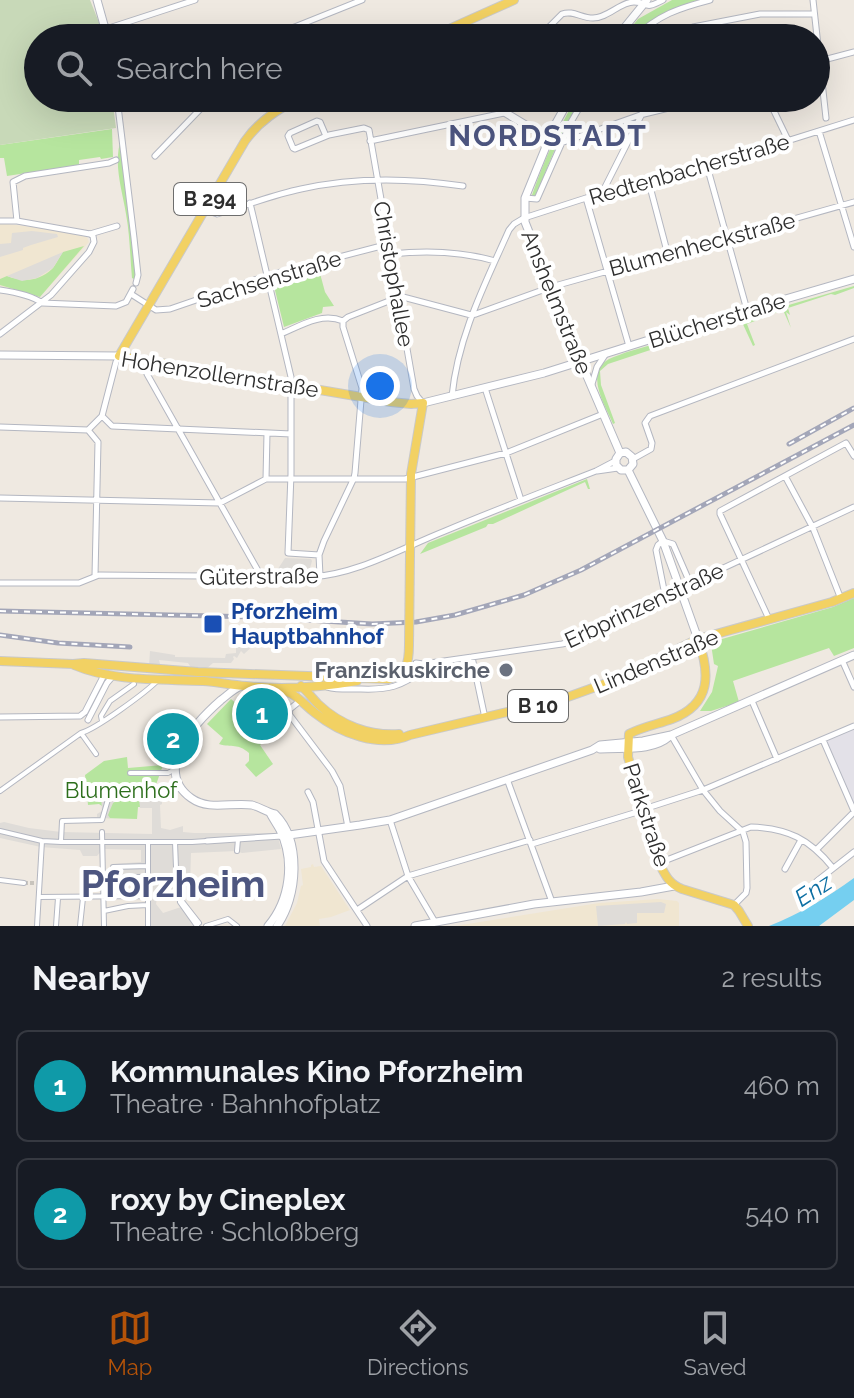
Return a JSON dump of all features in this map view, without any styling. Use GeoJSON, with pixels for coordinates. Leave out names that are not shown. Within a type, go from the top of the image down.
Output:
{"type":"FeatureCollection","features":[{"type":"Feature","properties":{"kind":"main road"},"geometry":{"type":"LineString","coordinates":[[97,0],[104,24]]}},
{"type":"Feature","properties":{"kind":"main road"},"geometry":{"type":"LineString","coordinates":[[460,24],[514,0]]}},
{"type":"Feature","properties":{"kind":"main road"},"geometry":{"type":"LineString","coordinates":[[627,24],[645,2]]}},
{"type":"Feature","properties":{"kind":"main road","name":"B 294"},"geometry":{"type":"LineString","coordinates":[[119,356],[234,158],[248,136],[274,112]]}},
{"type":"Feature","properties":{"kind":"main road"},"geometry":{"type":"LineString","coordinates":[[524,218],[525,198],[546,141],[562,112]]}},
{"type":"Feature","properties":{"kind":"main road"},"geometry":{"type":"LineString","coordinates":[[505,113],[539,133],[546,141]]}},
{"type":"Feature","properties":{"kind":"main road","name":"Anshelmstraße"},"geometry":{"type":"LineString","coordinates":[[524,218],[603,414],[618,461]]}},
{"type":"Feature","properties":{"kind":"main road","name":"Blücherstraße"},"geometry":{"type":"LineString","coordinates":[[581,363],[854,279]]}},
{"type":"Feature","properties":{"kind":"main road","name":"Hohenzollernstraße"},"geometry":{"type":"LineString","coordinates":[[0,355],[136,358],[153,366],[292,384],[411,404],[581,363]]}},
{"type":"Feature","properties":{"kind":"main road"},"geometry":{"type":"LineString","coordinates":[[391,402],[410,409],[419,426]]}},
{"type":"Feature","properties":{"kind":"main road","name":"Christophallee"},"geometry":{"type":"LineString","coordinates":[[319,683],[388,679],[404,671],[409,658],[411,478],[423,403]]}},
{"type":"Feature","properties":{"kind":"main road"},"geometry":{"type":"LineString","coordinates":[[628,470],[633,459],[629,453],[618,461],[628,470],[663,541],[698,639]]}},
{"type":"Feature","properties":{"kind":"main road","name":"Lindenstraße"},"geometry":{"type":"LineString","coordinates":[[273,688],[291,692],[329,722],[365,738],[402,738],[553,702],[631,673],[698,639],[854,593]]}},
{"type":"Feature","properties":{"kind":"main road","name":"Parkstraße"},"geometry":{"type":"LineString","coordinates":[[674,886],[659,863],[628,760],[629,734],[684,713],[701,696],[707,672],[698,639]]}},
{"type":"Feature","properties":{"kind":"main road"},"geometry":{"type":"LineString","coordinates":[[285,835],[390,820],[592,750],[659,744],[671,735],[854,655]]}},
{"type":"Feature","properties":{"kind":"main road","name":"B 10"},"geometry":{"type":"LineString","coordinates":[[0,661],[288,675],[302,686]]}},
{"type":"Feature","properties":{"kind":"main road","name":"B 10"},"geometry":{"type":"LineString","coordinates":[[73,664],[109,677],[273,688]]}},
{"type":"Feature","properties":{"kind":"main road"},"geometry":{"type":"LineString","coordinates":[[242,674],[184,742],[175,769],[181,787],[196,801],[213,805],[253,805],[280,819],[293,861],[294,880],[288,908],[277,926]]}},
{"type":"Feature","properties":{"kind":"main road"},"geometry":{"type":"LineString","coordinates":[[288,675],[319,683]]}},
{"type":"Feature","properties":{"kind":"main road"},"geometry":{"type":"LineString","coordinates":[[273,688],[319,683]]}},
{"type":"Feature","properties":{"kind":"main road"},"geometry":{"type":"LineString","coordinates":[[314,700],[312,691],[319,683]]}},
{"type":"Feature","properties":{"kind":"main road"},"geometry":{"type":"LineString","coordinates":[[216,704],[241,686]]}},
{"type":"Feature","properties":{"kind":"main road","name":"Lindenstraße"},"geometry":{"type":"LineString","coordinates":[[302,686],[334,716],[361,730],[410,735]]}},
{"type":"Feature","properties":{"kind":"main road"},"geometry":{"type":"LineString","coordinates":[[268,926],[280,909],[286,889],[288,864],[285,835]]}},
{"type":"Feature","properties":{"kind":"main road"},"geometry":{"type":"LineString","coordinates":[[415,926],[552,902],[674,886],[734,905],[747,924]]}},
{"type":"Feature","properties":{"kind":"street"},"geometry":{"type":"LineString","coordinates":[[121,24],[195,0]]}},
{"type":"Feature","properties":{"kind":"street"},"geometry":{"type":"LineString","coordinates":[[302,24],[362,0]]}},
{"type":"Feature","properties":{"kind":"street"},"geometry":{"type":"LineString","coordinates":[[552,24],[562,14],[571,12],[596,18],[630,2],[645,2],[652,6],[663,0]]}},
{"type":"Feature","properties":{"kind":"street"},"geometry":{"type":"LineString","coordinates":[[651,24],[666,13],[710,0]]}},
{"type":"Feature","properties":{"kind":"street"},"geometry":{"type":"LineString","coordinates":[[813,0],[815,24]]}},
{"type":"Feature","properties":{"kind":"street"},"geometry":{"type":"LineString","coordinates":[[708,24],[760,14],[814,14]]}},
{"type":"Feature","properties":{"kind":"street"},"geometry":{"type":"LineString","coordinates":[[830,59],[854,52]]}},
{"type":"Feature","properties":{"kind":"street"},"geometry":{"type":"LineString","coordinates":[[0,290],[42,303],[116,306],[126,302],[133,289],[136,250],[119,112]]}},
{"type":"Feature","properties":{"kind":"street"},"geometry":{"type":"LineString","coordinates":[[155,156],[197,112]]}},
{"type":"Feature","properties":{"kind":"street"},"geometry":{"type":"LineString","coordinates":[[525,198],[537,199],[578,112]]}},
{"type":"Feature","properties":{"kind":"street"},"geometry":{"type":"LineString","coordinates":[[602,194],[642,112]]}},
{"type":"Feature","properties":{"kind":"street"},"geometry":{"type":"LineString","coordinates":[[561,143],[652,112]]}},
{"type":"Feature","properties":{"kind":"street"},"geometry":{"type":"LineString","coordinates":[[774,112],[788,140]]}},
{"type":"Feature","properties":{"kind":"street"},"geometry":{"type":"LineString","coordinates":[[825,112],[826,118]]}},
{"type":"Feature","properties":{"kind":"street"},"geometry":{"type":"LineString","coordinates":[[326,136],[317,121],[288,136],[295,149],[326,136],[365,128],[369,130],[370,141],[505,113]]}},
{"type":"Feature","properties":{"kind":"street","name":"Redtenbacherstraße"},"geometry":{"type":"LineString","coordinates":[[524,218],[854,120]]}},
{"type":"Feature","properties":{"kind":"street"},"geometry":{"type":"LineString","coordinates":[[819,131],[854,247]]}},
{"type":"Feature","properties":{"kind":"street","name":"Christophallee"},"geometry":{"type":"LineString","coordinates":[[370,141],[414,389],[423,403]]}},
{"type":"Feature","properties":{"kind":"street"},"geometry":{"type":"LineString","coordinates":[[17,221],[13,182],[25,176],[116,160]]}},
{"type":"Feature","properties":{"kind":"street"},"geometry":{"type":"LineString","coordinates":[[707,166],[747,310]]}},
{"type":"Feature","properties":{"kind":"street"},"geometry":{"type":"LineString","coordinates":[[205,210],[217,214],[309,187],[377,180],[463,186]]}},
{"type":"Feature","properties":{"kind":"street"},"geometry":{"type":"LineString","coordinates":[[649,183],[668,255]]}},
{"type":"Feature","properties":{"kind":"street"},"geometry":{"type":"LineString","coordinates":[[586,198],[629,346]]}},
{"type":"Feature","properties":{"kind":"street","name":"Blumenheckstraße"},"geometry":{"type":"LineString","coordinates":[[471,315],[551,287],[854,202]]}},
{"type":"Feature","properties":{"kind":"street"},"geometry":{"type":"LineString","coordinates":[[250,203],[292,384],[291,479]]}},
{"type":"Feature","properties":{"kind":"street"},"geometry":{"type":"LineString","coordinates":[[452,396],[471,315],[510,228],[524,218]]}},
{"type":"Feature","properties":{"kind":"street"},"geometry":{"type":"LineString","coordinates":[[0,221],[17,221],[90,234],[117,226]]}},
{"type":"Feature","properties":{"kind":"street"},"geometry":{"type":"LineString","coordinates":[[0,334],[42,303],[104,231]]}},
{"type":"Feature","properties":{"kind":"street"},"geometry":{"type":"LineString","coordinates":[[90,234],[94,242]]}},
{"type":"Feature","properties":{"kind":"street","name":"Sachsenstraße"},"geometry":{"type":"LineString","coordinates":[[150,306],[159,310],[174,308],[266,276],[389,244]]}},
{"type":"Feature","properties":{"kind":"street"},"geometry":{"type":"LineString","coordinates":[[391,254],[443,252],[495,261]]}},
{"type":"Feature","properties":{"kind":"street"},"geometry":{"type":"LineString","coordinates":[[133,289],[150,306]]}},
{"type":"Feature","properties":{"kind":"street"},"geometry":{"type":"LineString","coordinates":[[343,321],[398,297],[409,297],[471,315]]}},
{"type":"Feature","properties":{"kind":"street"},"geometry":{"type":"LineString","coordinates":[[281,334],[325,317],[343,321]]}},
{"type":"Feature","properties":{"kind":"street"},"geometry":{"type":"LineString","coordinates":[[320,576],[319,555],[354,478],[362,386],[343,321]]}},
{"type":"Feature","properties":{"kind":"street"},"geometry":{"type":"LineString","coordinates":[[633,459],[651,449],[645,423],[650,416],[854,339]]}},
{"type":"Feature","properties":{"kind":"street","name":"Anshelmstraße"},"geometry":{"type":"LineString","coordinates":[[591,385],[596,368],[605,355]]}},
{"type":"Feature","properties":{"kind":"street"},"geometry":{"type":"LineString","coordinates":[[0,427],[88,430],[102,416],[119,356]]}},
{"type":"Feature","properties":{"kind":"street"},"geometry":{"type":"LineString","coordinates":[[153,366],[147,374],[262,577]]}},
{"type":"Feature","properties":{"kind":"street"},"geometry":{"type":"LineString","coordinates":[[485,388],[521,500]]}},
{"type":"Feature","properties":{"kind":"street"},"geometry":{"type":"LineString","coordinates":[[0,498],[220,503],[266,479],[411,478],[506,453],[603,414]]}},
{"type":"Feature","properties":{"kind":"street"},"geometry":{"type":"LineString","coordinates":[[102,416],[112,426],[291,434]]}},
{"type":"Feature","properties":{"kind":"street"},"geometry":{"type":"LineString","coordinates":[[88,430],[98,442],[95,576]]}},
{"type":"Feature","properties":{"kind":"street"},"geometry":{"type":"LineString","coordinates":[[266,479],[267,433]]}},
{"type":"Feature","properties":{"kind":"street"},"geometry":{"type":"LineString","coordinates":[[769,619],[720,514],[724,508],[846,443],[854,456]]}},
{"type":"Feature","properties":{"kind":"street","name":"Güterstraße"},"geometry":{"type":"LineString","coordinates":[[0,583],[79,583],[95,576],[320,576],[346,571],[409,551],[521,500],[618,461]]}},
{"type":"Feature","properties":{"kind":"street"},"geometry":{"type":"LineString","coordinates":[[785,476],[813,528],[841,599]]}},
{"type":"Feature","properties":{"kind":"street","name":"Güterstraße"},"geometry":{"type":"LineString","coordinates":[[291,479],[288,553],[319,555]]}},
{"type":"Feature","properties":{"kind":"street","name":"Erbprinzenstraße"},"geometry":{"type":"LineString","coordinates":[[319,683],[337,689],[387,689],[401,685],[423,670],[419,664],[575,641],[665,595],[854,507]]}},
{"type":"Feature","properties":{"kind":"street"},"geometry":{"type":"LineString","coordinates":[[665,595],[656,550],[663,541],[673,544],[689,584]]}},
{"type":"Feature","properties":{"kind":"street"},"geometry":{"type":"LineString","coordinates":[[472,657],[485,718]]}},
{"type":"Feature","properties":{"kind":"street"},"geometry":{"type":"LineString","coordinates":[[842,660],[854,687]]}},
{"type":"Feature","properties":{"kind":"street"},"geometry":{"type":"LineString","coordinates":[[81,733],[113,669],[132,667]]}},
{"type":"Feature","properties":{"kind":"street"},"geometry":{"type":"LineString","coordinates":[[0,717],[82,715],[109,677]]}},
{"type":"Feature","properties":{"kind":"street"},"geometry":{"type":"LineString","coordinates":[[0,791],[159,680]]}},
{"type":"Feature","properties":{"kind":"street"},"geometry":{"type":"LineString","coordinates":[[102,721],[101,716],[110,701],[134,684]]}},
{"type":"Feature","properties":{"kind":"street"},"geometry":{"type":"LineString","coordinates":[[301,700],[290,709],[289,714],[340,786],[348,827]]}},
{"type":"Feature","properties":{"kind":"street"},"geometry":{"type":"LineString","coordinates":[[752,701],[777,759]]}},
{"type":"Feature","properties":{"kind":"street"},"geometry":{"type":"LineString","coordinates":[[357,910],[408,876],[703,790],[854,726]]}},
{"type":"Feature","properties":{"kind":"street"},"geometry":{"type":"LineString","coordinates":[[81,733],[96,754]]}},
{"type":"Feature","properties":{"kind":"street"},"geometry":{"type":"LineString","coordinates":[[671,735],[703,790],[743,832],[747,888],[734,905]]}},
{"type":"Feature","properties":{"kind":"street"},"geometry":{"type":"LineString","coordinates":[[817,849],[854,812],[823,740]]}},
{"type":"Feature","properties":{"kind":"street"},"geometry":{"type":"LineString","coordinates":[[130,773],[168,773],[175,769]]}},
{"type":"Feature","properties":{"kind":"street"},"geometry":{"type":"LineString","coordinates":[[507,778],[552,902]]}},
{"type":"Feature","properties":{"kind":"street"},"geometry":{"type":"LineString","coordinates":[[308,792],[313,802],[324,861],[367,926]]}},
{"type":"Feature","properties":{"kind":"street"},"geometry":{"type":"LineString","coordinates":[[61,842],[62,821],[102,820],[109,796],[157,795]]}},
{"type":"Feature","properties":{"kind":"street"},"geometry":{"type":"LineString","coordinates":[[390,820],[408,876],[435,922]]}},
{"type":"Feature","properties":{"kind":"street"},"geometry":{"type":"LineString","coordinates":[[659,863],[751,827],[787,832],[817,849],[833,868]]}},
{"type":"Feature","properties":{"kind":"street"},"geometry":{"type":"LineString","coordinates":[[0,831],[61,842],[207,841],[285,835]]}},
{"type":"Feature","properties":{"kind":"street"},"geometry":{"type":"LineString","coordinates":[[102,832],[104,926]]}},
{"type":"Feature","properties":{"kind":"street"},"geometry":{"type":"LineString","coordinates":[[237,851],[238,839]]}},
{"type":"Feature","properties":{"kind":"street"},"geometry":{"type":"LineString","coordinates":[[785,869],[801,840]]}},
{"type":"Feature","properties":{"kind":"street"},"geometry":{"type":"LineString","coordinates":[[37,926],[42,841]]}},
{"type":"Feature","properties":{"kind":"street"},"geometry":{"type":"LineString","coordinates":[[148,842],[148,926]]}},
{"type":"Feature","properties":{"kind":"street"},"geometry":{"type":"LineString","coordinates":[[175,842],[177,893]]}},
{"type":"Feature","properties":{"kind":"street"},"geometry":{"type":"LineString","coordinates":[[817,881],[854,852]]}},
{"type":"Feature","properties":{"kind":"street"},"geometry":{"type":"LineString","coordinates":[[113,867],[148,866]]}},
{"type":"Feature","properties":{"kind":"street"},"geometry":{"type":"LineString","coordinates":[[114,877],[148,877]]}},
{"type":"Feature","properties":{"kind":"street"},"geometry":{"type":"LineString","coordinates":[[0,880],[24,883]]}},
{"type":"Feature","properties":{"kind":"street"},"geometry":{"type":"LineString","coordinates":[[127,896],[128,906]]}},
{"type":"Feature","properties":{"kind":"street"},"geometry":{"type":"LineString","coordinates":[[39,897],[148,896]]}},
{"type":"Feature","properties":{"kind":"street"},"geometry":{"type":"LineString","coordinates":[[56,926],[58,898]]}},
{"type":"Feature","properties":{"kind":"street"},"geometry":{"type":"LineString","coordinates":[[80,926],[83,898]]}},
{"type":"Feature","properties":{"kind":"street"},"geometry":{"type":"LineString","coordinates":[[180,901],[198,925]]}},
{"type":"Feature","properties":{"kind":"street"},"geometry":{"type":"LineString","coordinates":[[104,911],[148,905]]}},
{"type":"Feature","properties":{"kind":"street"},"geometry":{"type":"LineString","coordinates":[[206,926],[228,919],[237,926]]}},
{"type":"Feature","properties":{"kind":"shaded area"},"geometry":{"type":"Polygon","coordinates":[[[0,223],[56,230],[87,237],[89,242],[39,298],[0,286],[0,223]]]}},
{"type":"Feature","properties":{"kind":"shaded area"},"geometry":{"type":"Polygon","coordinates":[[[32,231],[57,234],[58,237],[0,257],[0,244],[11,243],[12,233],[32,231]]]}},
{"type":"Feature","properties":{"kind":"shaded area"},"geometry":{"type":"Polygon","coordinates":[[[63,252],[53,268],[37,278],[22,281],[7,276],[63,252]]]}},
{"type":"Feature","properties":{"kind":"shaded area"},"geometry":{"type":"Polygon","coordinates":[[[285,558],[312,561],[305,572],[276,572],[285,558]]]}},
{"type":"Feature","properties":{"kind":"shaded area"},"geometry":{"type":"Polygon","coordinates":[[[242,637],[271,638],[270,641],[257,642],[244,654],[241,651],[231,663],[213,663],[205,670],[192,669],[188,663],[159,660],[157,666],[149,666],[150,651],[175,657],[225,658],[226,654],[236,653],[236,644],[242,644],[242,637]]]}},
{"type":"Feature","properties":{"kind":"shaded area"},"geometry":{"type":"Polygon","coordinates":[[[854,728],[854,808],[824,742],[854,728]]]}},
{"type":"Feature","properties":{"kind":"shaded area"},"geometry":{"type":"Polygon","coordinates":[[[136,791],[138,794],[162,795],[161,828],[170,830],[183,826],[183,832],[194,833],[277,833],[281,849],[191,853],[190,889],[171,895],[167,890],[158,892],[156,904],[163,913],[181,907],[195,926],[148,926],[148,893],[142,893],[141,878],[114,879],[114,875],[123,875],[123,872],[113,869],[113,864],[141,862],[141,850],[105,849],[97,856],[83,856],[80,850],[41,847],[0,838],[0,823],[4,822],[61,832],[152,834],[152,808],[140,808],[139,798],[120,799],[113,803],[108,815],[110,818],[104,818],[104,821],[86,818],[97,817],[102,811],[101,796],[111,796],[112,792],[136,791]]]}},
{"type":"Feature","properties":{"kind":"shaded area"},"geometry":{"type":"Polygon","coordinates":[[[313,864],[314,867],[321,866],[350,910],[319,919],[320,926],[285,926],[303,885],[301,869],[313,864]]]}},
{"type":"Feature","properties":{"kind":"shaded area"},"geometry":{"type":"Polygon","coordinates":[[[658,899],[679,903],[679,926],[455,926],[599,903],[658,899]]]}},
{"type":"Feature","properties":{"kind":"shaded area"},"geometry":{"type":"Polygon","coordinates":[[[666,904],[664,913],[637,913],[637,923],[598,926],[596,906],[666,904]]]}},
{"type":"Feature","properties":{"kind":"green space"},"geometry":{"type":"Polygon","coordinates":[[[0,0],[90,0],[100,24],[24,24],[24,112],[114,112],[116,128],[0,145],[0,0]]]}},
{"type":"Feature","properties":{"kind":"green space"},"geometry":{"type":"Polygon","coordinates":[[[672,0],[702,0],[664,14],[649,24],[634,24],[672,0]]]}},
{"type":"Feature","properties":{"kind":"green space"},"geometry":{"type":"Polygon","coordinates":[[[568,112],[573,112],[534,197],[532,195],[546,158],[568,112]]]}},
{"type":"Feature","properties":{"kind":"green space"},"geometry":{"type":"Polygon","coordinates":[[[112,129],[113,157],[79,160],[79,165],[7,176],[4,158],[0,158],[0,145],[112,129]]]}},
{"type":"Feature","properties":{"kind":"green space"},"geometry":{"type":"Polygon","coordinates":[[[121,139],[136,277],[134,279],[118,167],[121,139]]]}},
{"type":"Feature","properties":{"kind":"green space"},"geometry":{"type":"Polygon","coordinates":[[[84,246],[40,297],[0,285],[0,279],[7,276],[36,279],[52,269],[63,252],[84,246]]]}},
{"type":"Feature","properties":{"kind":"green space"},"geometry":{"type":"Polygon","coordinates":[[[318,266],[325,292],[334,306],[323,307],[322,313],[284,327],[272,278],[318,266]]]}},
{"type":"Feature","properties":{"kind":"green space"},"geometry":{"type":"Polygon","coordinates":[[[854,286],[835,295],[788,308],[790,315],[786,312],[791,328],[783,310],[747,324],[753,346],[741,320],[608,364],[600,371],[601,385],[613,424],[597,381],[598,372],[609,359],[854,286]]]}},
{"type":"Feature","properties":{"kind":"green space"},"geometry":{"type":"Polygon","coordinates":[[[587,479],[590,489],[585,482],[420,554],[428,543],[587,479]]]}},
{"type":"Feature","properties":{"kind":"green space"},"geometry":{"type":"Polygon","coordinates":[[[854,598],[854,648],[834,656],[829,648],[733,681],[739,702],[711,711],[700,711],[712,692],[718,666],[714,664],[711,644],[715,641],[854,598]]]}},
{"type":"Feature","properties":{"kind":"green space"},"geometry":{"type":"Polygon","coordinates":[[[231,699],[259,723],[268,737],[260,745],[273,764],[256,777],[245,765],[249,761],[249,753],[238,747],[219,744],[223,738],[207,724],[231,699]]]}},
{"type":"Feature","properties":{"kind":"green space","name":"Blumenhof"},"geometry":{"type":"Polygon","coordinates":[[[127,757],[128,768],[163,765],[152,796],[152,807],[138,807],[137,819],[103,818],[102,806],[88,805],[85,775],[104,761],[127,757]]]}},
{"type":"Feature","properties":{"kind":"water"},"geometry":{"type":"Polygon","coordinates":[[[854,878],[854,900],[819,926],[769,926],[813,905],[854,878]]]}},
{"type":"Feature","properties":{"kind":"tunnel"},"geometry":{"type":"LineString","coordinates":[[24,883],[35,883]]}},
{"type":"Feature","properties":{"kind":"railway"},"geometry":{"type":"LineString","coordinates":[[789,444],[854,408]]}},
{"type":"Feature","properties":{"kind":"railway"},"geometry":{"type":"LineString","coordinates":[[0,611],[259,617],[372,624],[416,622],[455,615],[524,595],[581,570],[854,425]]}},
{"type":"Feature","properties":{"kind":"railway"},"geometry":{"type":"LineString","coordinates":[[0,635],[58,643],[130,647]]}},
{"type":"Feature","properties":{"kind":"place","name":"Pforzheim Hauptbahnhof"},"geometry":{"type":"Point","coordinates":[213,624]}},
{"type":"Feature","properties":{"kind":"place","name":"Franziskuskirche"},"geometry":{"type":"Point","coordinates":[506,670]}},
{"type":"Feature","properties":{"kind":"place","name":"Kommunales Kino Pforzheim"},"geometry":{"type":"Point","coordinates":[262,714]}},
{"type":"Feature","properties":{"kind":"place","name":"roxy by Cineplex"},"geometry":{"type":"Point","coordinates":[173,739]}},
{"type":"Feature","properties":{"kind":"district","name":"NORDSTADT"},"geometry":{"type":"Point","coordinates":[548,135]}},
{"type":"Feature","properties":{"kind":"district","name":"Pforzheim"},"geometry":{"type":"Point","coordinates":[173,883]}},
{"type":"Feature","properties":{"kind":"water label","name":"Enz"},"geometry":{"type":"Point","coordinates":[813,890]}}]}
